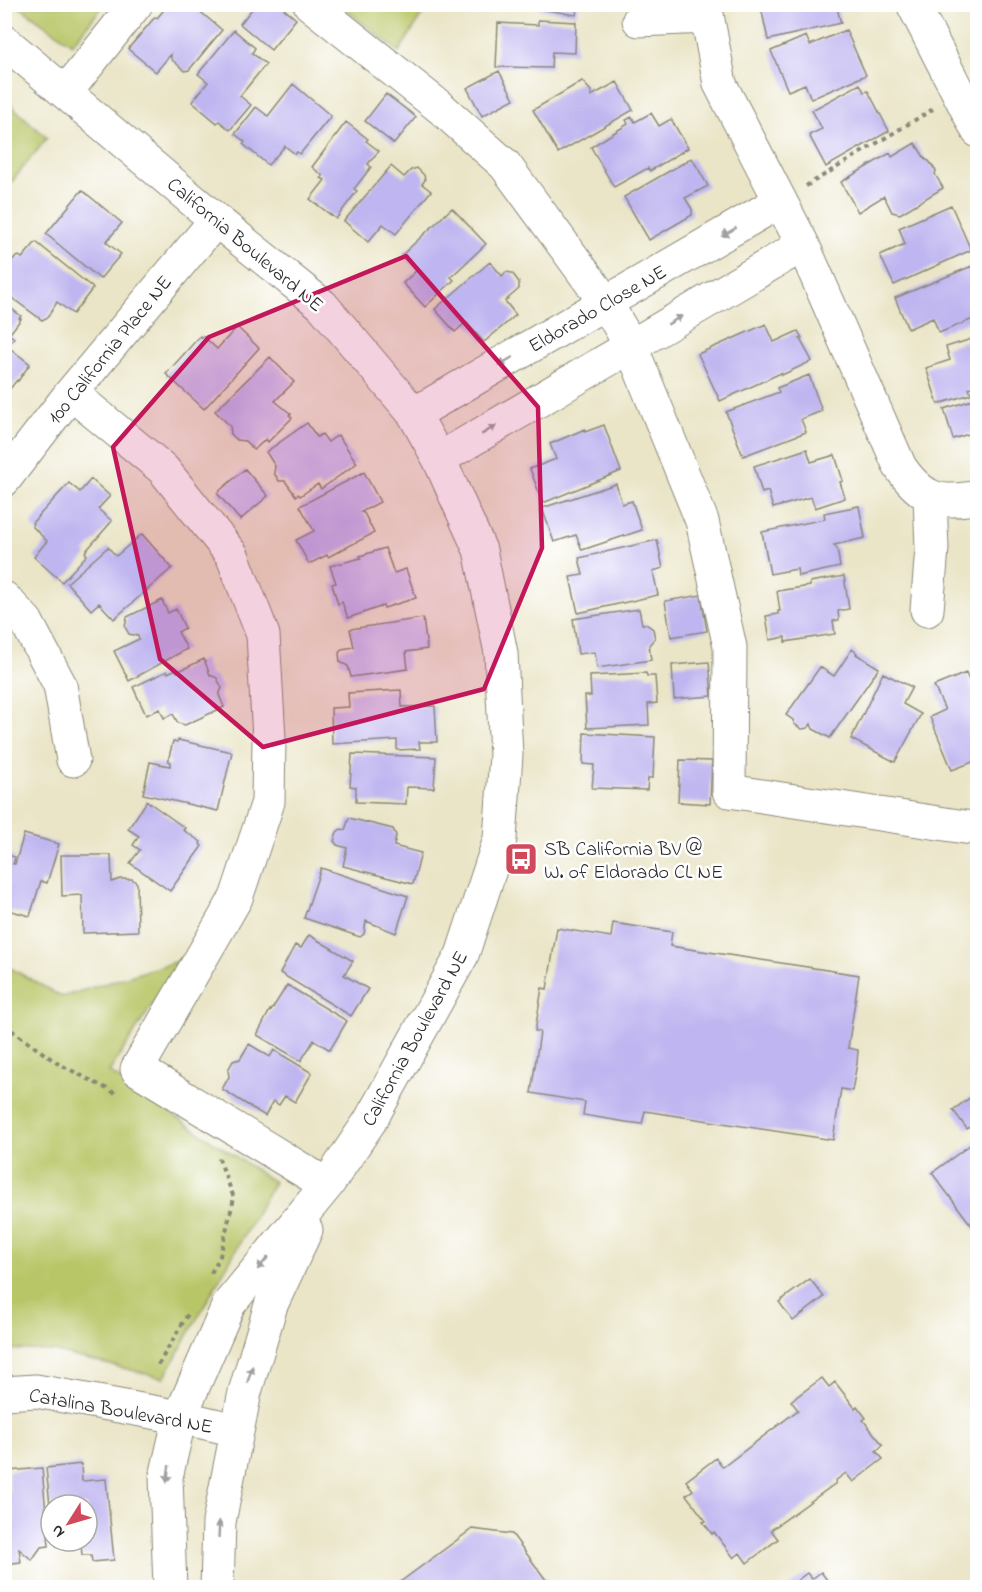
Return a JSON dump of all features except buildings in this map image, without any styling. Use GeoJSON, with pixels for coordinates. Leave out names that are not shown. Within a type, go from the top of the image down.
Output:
{"type":"FeatureCollection","features":[{"type":"Feature","properties":{"kind":"street"},"geometry":{"type":"LineString","coordinates":[[66,92],[136,4]]}},
{"type":"Feature","properties":{"kind":"street"},"geometry":{"type":"LineString","coordinates":[[310,4],[441,108],[505,165],[606,303],[631,346],[702,521],[730,647],[729,791],[978,829]]}},
{"type":"Feature","properties":{"kind":"street"},"geometry":{"type":"LineString","coordinates":[[913,4],[978,131]]}},
{"type":"Feature","properties":{"kind":"street"},"geometry":{"type":"LineString","coordinates":[[639,20],[705,11],[720,84],[803,245],[900,467],[912,484],[930,498],[960,501],[978,497]]}},
{"type":"Feature","properties":{"kind":"street","name":"California Boulevard NE"},"geometry":{"type":"LineString","coordinates":[[4,41],[216,220],[322,305],[414,414],[439,459],[480,550],[501,653],[506,755],[500,839],[462,955],[370,1121],[327,1185],[229,1304],[180,1417],[166,1477],[170,1587]]}},
{"type":"Feature","properties":{"kind":"street","name":"Eldorado Close NE"},"geometry":{"type":"LineString","coordinates":[[414,414],[779,202]]}},
{"type":"Feature","properties":{"kind":"street","name":"100 California Place NE"},"geometry":{"type":"LineString","coordinates":[[4,480],[71,393],[216,220]]}},
{"type":"Feature","properties":{"kind":"street"},"geometry":{"type":"LineString","coordinates":[[439,459],[803,245]]}},
{"type":"Feature","properties":{"kind":"street"},"geometry":{"type":"LineString","coordinates":[[71,393],[163,469],[232,555],[263,635],[269,738],[268,802],[236,898],[137,1069],[327,1185]]}},
{"type":"Feature","properties":{"kind":"street"},"geometry":{"type":"LineString","coordinates":[[927,610],[932,548],[930,498]]}},
{"type":"Feature","properties":{"kind":"street"},"geometry":{"type":"LineString","coordinates":[[4,598],[26,621],[60,685],[73,760]]}},
{"type":"Feature","properties":{"kind":"street","name":"California Boulevard NE"},"geometry":{"type":"LineString","coordinates":[[217,1587],[219,1522],[244,1392],[271,1305],[327,1185]]}},
{"type":"Feature","properties":{"kind":"street","name":"Catalina Boulevard NE"},"geometry":{"type":"LineString","coordinates":[[4,1393],[36,1391],[180,1417],[236,1430]]}},
{"type":"Feature","properties":{"kind":"path"},"geometry":{"type":"LineString","coordinates":[[779,202],[958,94]]}},
{"type":"Feature","properties":{"kind":"path"},"geometry":{"type":"LineString","coordinates":[[4,1025],[57,1064],[118,1095]]}},
{"type":"Feature","properties":{"kind":"path"},"geometry":{"type":"LineString","coordinates":[[209,1276],[220,1256],[234,1198],[216,1152]]}},
{"type":"Feature","properties":{"kind":"path"},"geometry":{"type":"LineString","coordinates":[[158,1365],[192,1306]]}},
{"type":"Feature","properties":{"kind":"highlighted area"},"geometry":{"type":"Polygon","coordinates":[[[406,256],[538,407],[542,548],[484,689],[263,747],[160,659],[113,447],[209,337],[406,256]]]}},
{"type":"Feature","properties":{"kind":"green space"},"geometry":{"type":"Polygon","coordinates":[[[17,5],[104,5],[72,44],[17,5]]]}},
{"type":"Feature","properties":{"kind":"green space"},"geometry":{"type":"Polygon","coordinates":[[[340,5],[428,5],[399,52],[340,5]]]}},
{"type":"Feature","properties":{"kind":"green space"},"geometry":{"type":"Polygon","coordinates":[[[5,100],[47,138],[5,190],[5,100]]]}},
{"type":"Feature","properties":{"kind":"green space"},"geometry":{"type":"Polygon","coordinates":[[[181,960],[109,1072],[274,1182],[164,1378],[52,1351],[5,1349],[5,965],[62,997],[181,960]]]}},
{"type":"Feature","properties":{"kind":"place","name":"SB California BV @ W. of Eldorado CL NE"},"geometry":{"type":"Point","coordinates":[521,859]}}]}
